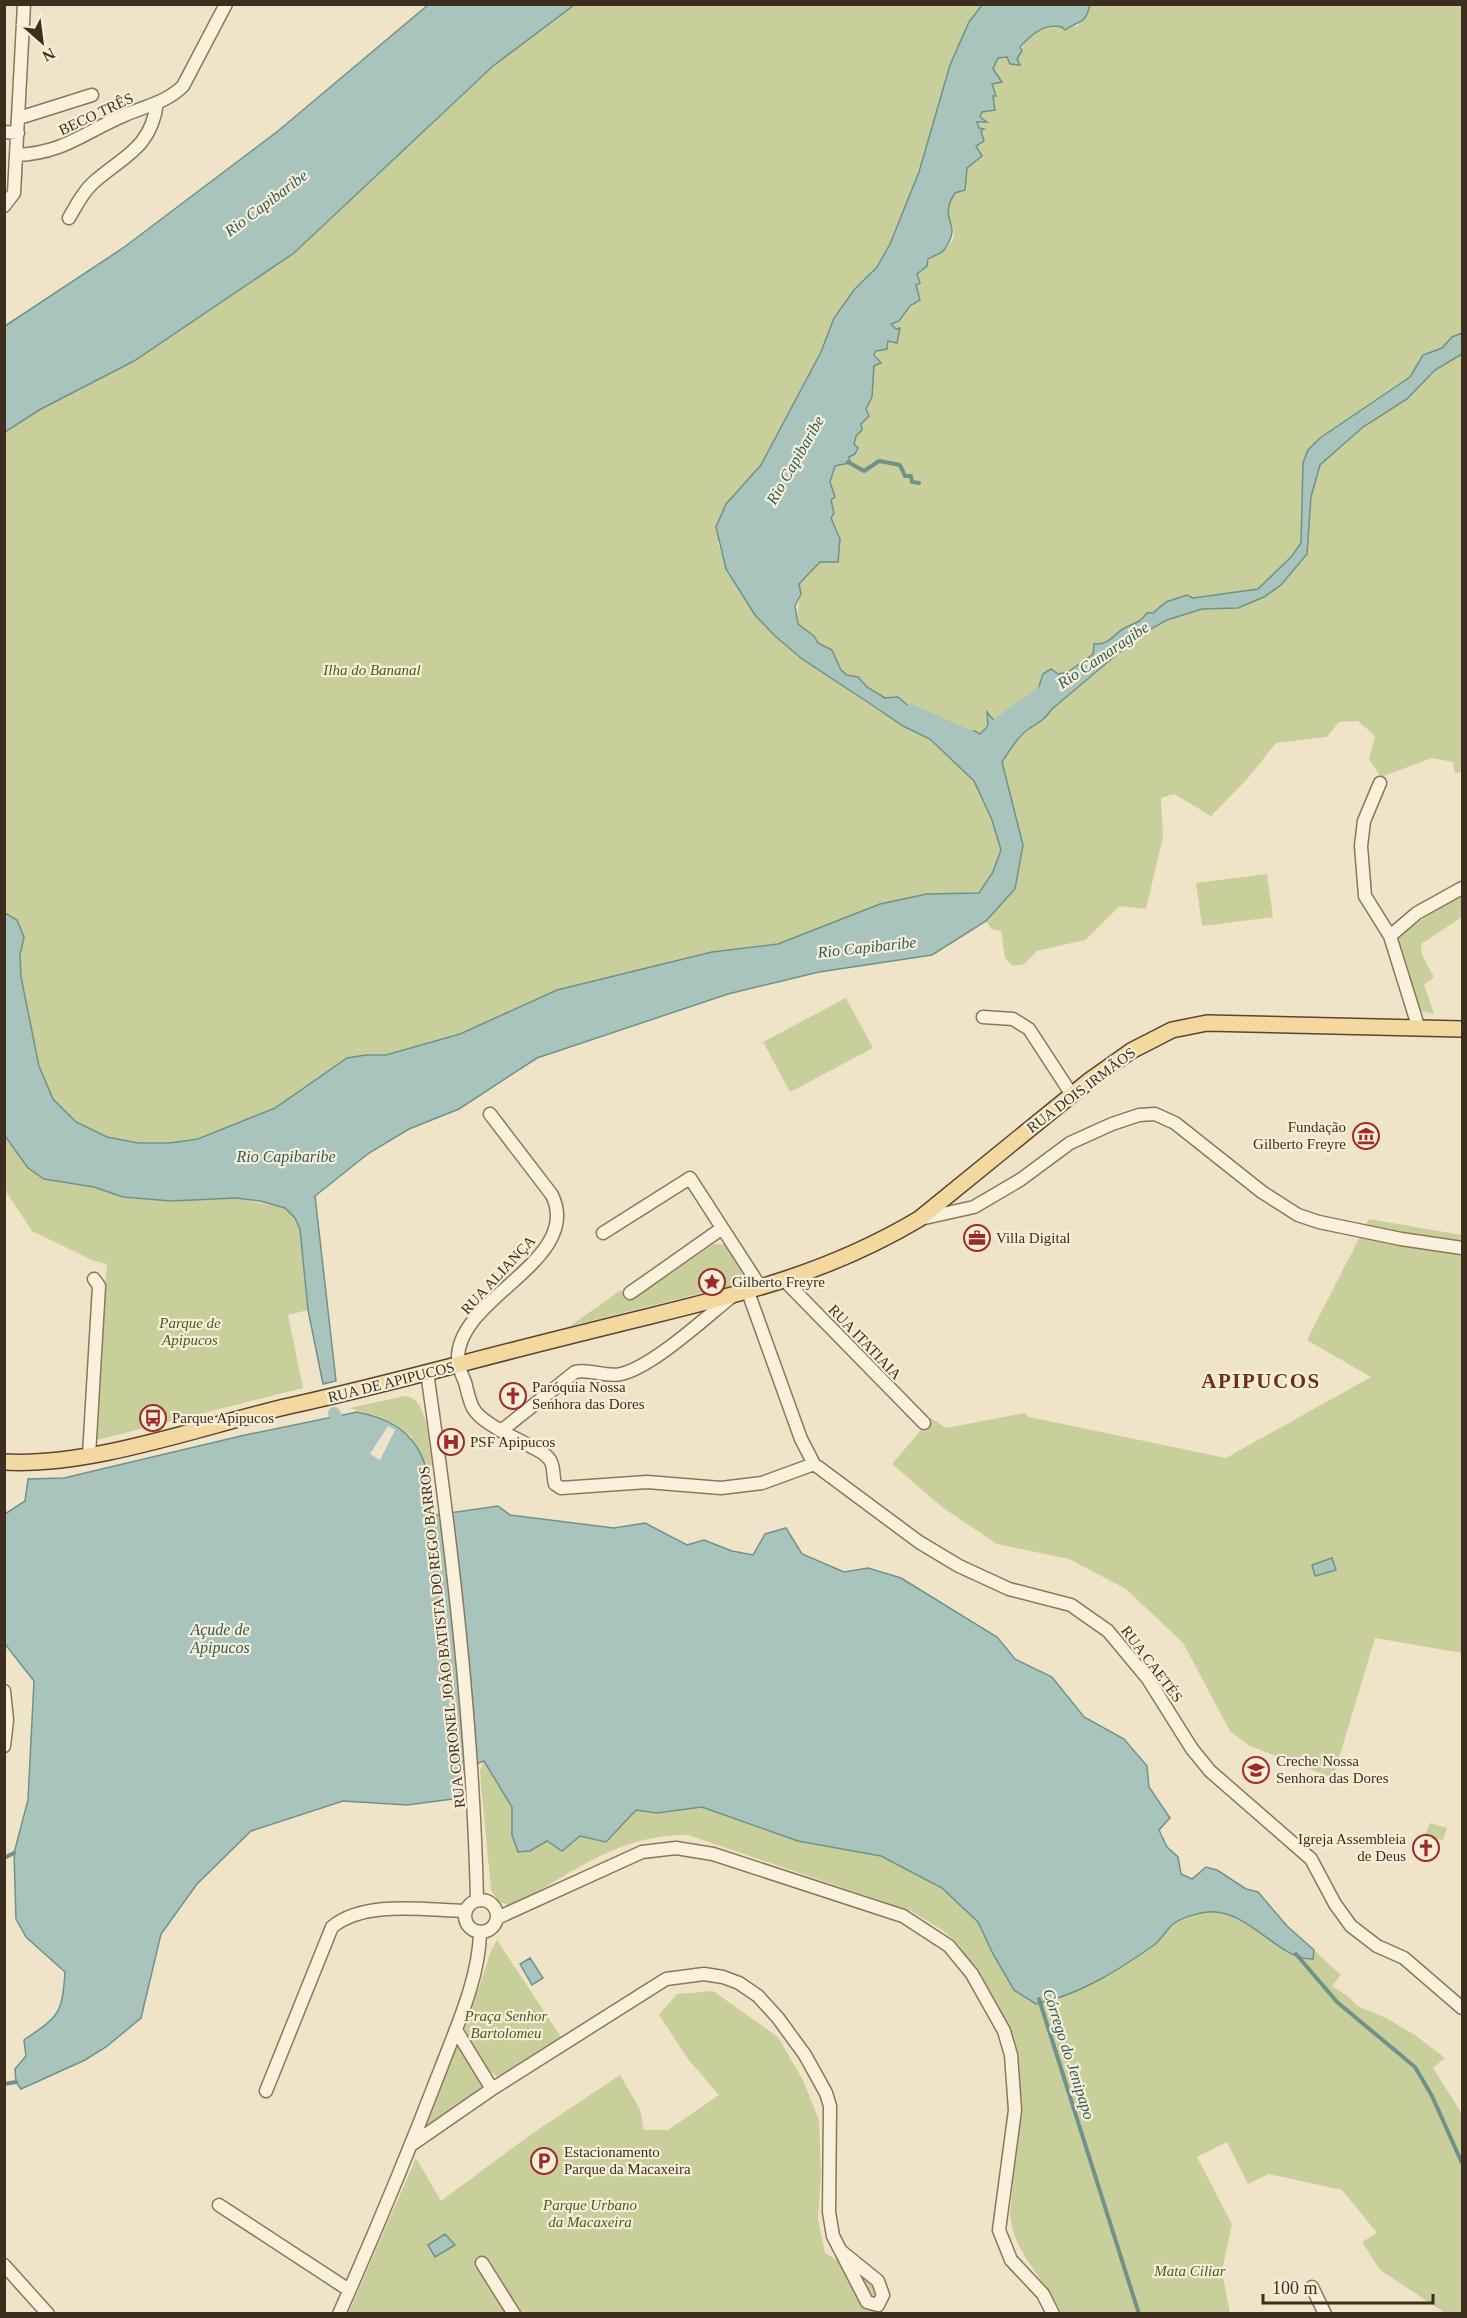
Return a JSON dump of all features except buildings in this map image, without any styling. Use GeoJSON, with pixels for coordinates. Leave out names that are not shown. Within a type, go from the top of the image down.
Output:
{"type":"FeatureCollection","features":[{"type":"Feature","properties":{"kind":"main road","name":"RUA DOIS IRMÃOS"},"geometry":{"type":"LineString","coordinates":[[768,1287],[871,1245],[919,1219],[1072,1095],[1131,1051],[1154,1038],[1188,1025],[1236,1023],[1462,1029]]}},
{"type":"Feature","properties":{"kind":"main road","name":"RUA DE APIPUCOS"},"geometry":{"type":"LineString","coordinates":[[4,1462],[34,1464],[89,1455],[768,1287]]}},
{"type":"Feature","properties":{"kind":"street"},"geometry":{"type":"LineString","coordinates":[[4,206],[14,193],[24,4]]}},
{"type":"Feature","properties":{"kind":"street","name":"BECO TRÊS"},"geometry":{"type":"LineString","coordinates":[[16,155],[40,154],[63,146],[123,116],[157,103],[183,86],[226,4]]}},
{"type":"Feature","properties":{"kind":"street"},"geometry":{"type":"LineString","coordinates":[[19,118],[92,95]]}},
{"type":"Feature","properties":{"kind":"street"},"geometry":{"type":"LineString","coordinates":[[69,218],[83,193],[147,138],[153,127],[157,103]]}},
{"type":"Feature","properties":{"kind":"street"},"geometry":{"type":"LineString","coordinates":[[4,132],[18,133]]}},
{"type":"Feature","properties":{"kind":"street"},"geometry":{"type":"LineString","coordinates":[[1380,783],[1364,821],[1361,846],[1365,896],[1390,936],[1396,964],[1419,1029]]}},
{"type":"Feature","properties":{"kind":"street"},"geometry":{"type":"LineString","coordinates":[[1390,936],[1417,913],[1462,888]]}},
{"type":"Feature","properties":{"kind":"street"},"geometry":{"type":"LineString","coordinates":[[983,1017],[1013,1019],[1029,1029],[1072,1095]]}},
{"type":"Feature","properties":{"kind":"street","name":"RUA ALIANÇA"},"geometry":{"type":"LineString","coordinates":[[459,1364],[459,1352],[472,1324],[540,1255],[549,1243],[555,1228],[556,1204],[490,1114]]}},
{"type":"Feature","properties":{"kind":"street"},"geometry":{"type":"LineString","coordinates":[[919,1219],[974,1207],[1020,1180],[1070,1143],[1112,1124],[1139,1115],[1155,1114],[1175,1123],[1262,1192],[1298,1215],[1319,1222],[1401,1239],[1462,1248]]}},
{"type":"Feature","properties":{"kind":"street"},"geometry":{"type":"LineString","coordinates":[[603,1233],[690,1178],[721,1229],[768,1287]]}},
{"type":"Feature","properties":{"kind":"street"},"geometry":{"type":"LineString","coordinates":[[630,1293],[721,1229]]}},
{"type":"Feature","properties":{"kind":"street"},"geometry":{"type":"LineString","coordinates":[[89,1455],[99,1286],[94,1279]]}},
{"type":"Feature","properties":{"kind":"street","name":"RUA ITATIAIA"},"geometry":{"type":"LineString","coordinates":[[768,1287],[924,1424]]}},
{"type":"Feature","properties":{"kind":"street","name":"RUA CAETÉS"},"geometry":{"type":"LineString","coordinates":[[768,1287],[801,1439],[814,1464],[919,1542],[959,1566],[1009,1589],[1071,1605],[1108,1631],[1148,1679],[1192,1749],[1210,1771],[1311,1859],[1335,1904],[1351,1926],[1377,1946],[1404,1958],[1462,2008]]}},
{"type":"Feature","properties":{"kind":"street"},"geometry":{"type":"LineString","coordinates":[[501,1431],[575,1372],[585,1371],[608,1375],[627,1373],[667,1348],[730,1298]]}},
{"type":"Feature","properties":{"kind":"street"},"geometry":{"type":"LineString","coordinates":[[459,1364],[474,1409],[501,1431],[544,1454],[552,1462],[555,1484],[561,1488],[647,1482],[721,1488],[762,1483],[814,1464]]}},
{"type":"Feature","properties":{"kind":"street","name":"RUA CORONEL JOÃO BATISTA DO REGO BARROS"},"geometry":{"type":"LineString","coordinates":[[428,1372],[446,1504],[475,1798],[477,1900]]}},
{"type":"Feature","properties":{"kind":"street"},"geometry":{"type":"LineString","coordinates":[[4,1691],[7,1720],[4,1746]]}},
{"type":"Feature","properties":{"kind":"street"},"geometry":{"type":"LineString","coordinates":[[497,1918],[642,1852],[676,1848],[714,1854],[903,1916],[931,1931],[949,1946],[972,1974],[1004,2031],[1011,2055],[1015,2110],[999,2230],[1011,2260],[1043,2294],[1053,2313]]}},
{"type":"Feature","properties":{"kind":"street"},"geometry":{"type":"LineString","coordinates":[[266,2091],[332,1927],[351,1915],[382,1910],[464,1911],[477,1900],[489,1904],[497,1918],[494,1928],[480,1933]]}},
{"type":"Feature","properties":{"kind":"street"},"geometry":{"type":"LineString","coordinates":[[464,1911],[468,1923],[480,1933]]}},
{"type":"Feature","properties":{"kind":"street"},"geometry":{"type":"LineString","coordinates":[[339,2313],[411,2145],[456,2030],[479,1950],[480,1933]]}},
{"type":"Feature","properties":{"kind":"street"},"geometry":{"type":"LineString","coordinates":[[411,2145],[492,2089],[666,1979],[704,1974],[739,1983],[758,1996],[778,2018],[805,2055],[826,2093],[830,2106],[829,2212],[833,2236],[841,2251]]}},
{"type":"Feature","properties":{"kind":"street"},"geometry":{"type":"LineString","coordinates":[[456,2030],[492,2089]]}},
{"type":"Feature","properties":{"kind":"street"},"geometry":{"type":"LineString","coordinates":[[219,2205],[349,2290]]}},
{"type":"Feature","properties":{"kind":"street"},"geometry":{"type":"LineString","coordinates":[[482,2263],[514,2313]]}},
{"type":"Feature","properties":{"kind":"street"},"geometry":{"type":"LineString","coordinates":[[4,2265],[48,2313]]}},
{"type":"Feature","properties":{"kind":"street"},"geometry":{"type":"LineString","coordinates":[[1312,2288],[1325,2313]]}},
{"type":"Feature","properties":{"kind":"green space","name":"Ilha do Bananal"},"geometry":{"type":"Polygon","coordinates":[[[574,5],[982,5],[969,22],[950,65],[919,172],[890,244],[877,267],[854,290],[834,318],[821,352],[761,465],[726,504],[718,544],[728,571],[868,703],[903,726],[930,739],[974,781],[992,820],[1001,850],[993,872],[979,893],[927,894],[880,904],[778,944],[711,952],[557,990],[460,1034],[386,1055],[366,1055],[333,1067],[275,1108],[198,1139],[170,1143],[138,1143],[107,1137],[76,1122],[53,1099],[39,1066],[21,977],[20,955],[24,937],[17,920],[5,913],[5,432],[41,409],[134,361],[294,253],[493,66],[574,5]]]}},
{"type":"Feature","properties":{"kind":"green space"},"geometry":{"type":"Polygon","coordinates":[[[1090,5],[1462,5],[1462,333],[1452,337],[1442,348],[1423,355],[1410,377],[1320,438],[1308,450],[1301,543],[1292,556],[1258,589],[1193,598],[1187,595],[1166,602],[1153,613],[1147,613],[1136,625],[1119,631],[1112,640],[1093,649],[1093,654],[1077,667],[1058,674],[1054,670],[1041,680],[1036,696],[1025,714],[1018,713],[995,722],[988,713],[988,726],[980,734],[975,731],[961,735],[942,734],[936,725],[938,720],[925,720],[898,697],[885,698],[867,687],[858,677],[847,675],[841,670],[832,650],[818,643],[814,636],[798,624],[799,584],[820,562],[839,558],[840,539],[831,518],[831,500],[835,497],[831,481],[833,470],[835,466],[848,460],[861,424],[865,421],[874,366],[877,364],[876,351],[887,349],[888,341],[897,335],[899,329],[896,330],[890,324],[920,300],[916,285],[920,282],[917,274],[953,239],[954,232],[947,206],[955,194],[966,188],[964,185],[967,167],[977,159],[976,146],[983,129],[977,125],[978,121],[984,119],[980,117],[982,112],[995,110],[992,84],[1001,82],[993,69],[998,58],[1017,59],[1028,40],[1040,31],[1048,28],[1078,26],[1090,5]]]}},
{"type":"Feature","properties":{"kind":"green space"},"geometry":{"type":"Polygon","coordinates":[[[1462,354],[1462,772],[1455,773],[1453,762],[1432,758],[1381,777],[1369,759],[1375,736],[1358,721],[1339,722],[1327,737],[1276,743],[1248,778],[1211,816],[1174,794],[1161,798],[1163,837],[1146,909],[1120,906],[1085,940],[1037,951],[1024,964],[1013,966],[1005,958],[1001,931],[991,929],[986,921],[1015,889],[1023,845],[1002,762],[1014,744],[1026,731],[1042,720],[1140,635],[1183,613],[1202,608],[1238,608],[1307,554],[1311,497],[1320,465],[1363,427],[1407,399],[1435,370],[1462,354]]]}},
{"type":"Feature","properties":{"kind":"green space"},"geometry":{"type":"Polygon","coordinates":[[[1267,874],[1273,917],[1202,926],[1196,883],[1267,874]]]}},
{"type":"Feature","properties":{"kind":"green space"},"geometry":{"type":"Polygon","coordinates":[[[1462,892],[1462,917],[1421,944],[1422,955],[1434,977],[1424,985],[1434,1014],[1421,1011],[1396,938],[1462,892]]]}},
{"type":"Feature","properties":{"kind":"green space"},"geometry":{"type":"Polygon","coordinates":[[[846,998],[873,1048],[790,1092],[763,1042],[846,998]]]}},
{"type":"Feature","properties":{"kind":"green space","name":"Parque de Apipucos"},"geometry":{"type":"Polygon","coordinates":[[[4,1136],[28,1168],[44,1179],[94,1187],[127,1198],[171,1201],[236,1198],[285,1208],[295,1218],[300,1229],[308,1310],[288,1315],[303,1388],[97,1440],[93,1434],[107,1264],[92,1260],[32,1231],[5,1190],[4,1136]]]}},
{"type":"Feature","properties":{"kind":"green space"},"geometry":{"type":"Polygon","coordinates":[[[1369,1219],[1462,1235],[1462,1653],[1375,1638],[1333,1778],[1250,1746],[1230,1731],[1183,1643],[1126,1589],[1069,1559],[997,1544],[942,1507],[892,1464],[931,1418],[946,1428],[1025,1413],[1029,1417],[1226,1458],[1371,1377],[1307,1340],[1369,1219]]]}},
{"type":"Feature","properties":{"kind":"green space"},"geometry":{"type":"Polygon","coordinates":[[[714,1244],[726,1244],[744,1266],[742,1276],[734,1285],[570,1326],[621,1290],[627,1299],[633,1299],[714,1244]]]}},
{"type":"Feature","properties":{"kind":"green space"},"geometry":{"type":"Polygon","coordinates":[[[405,1396],[413,1399],[423,1413],[432,1464],[429,1470],[411,1436],[381,1417],[349,1408],[405,1396]]]}},
{"type":"Feature","properties":{"kind":"green space","name":"Mata Ciliar"},"geometry":{"type":"Polygon","coordinates":[[[484,1761],[512,1807],[512,1835],[530,1851],[547,1841],[563,1850],[579,1836],[622,1823],[635,1810],[657,1813],[702,1807],[798,1841],[881,1856],[942,1888],[979,1922],[993,1954],[1065,1995],[1122,1967],[1164,1935],[1172,1924],[1197,1913],[1211,1911],[1237,1916],[1290,1952],[1313,1959],[1314,1950],[1341,1975],[1332,1986],[1349,1997],[1357,2006],[1386,2018],[1415,2035],[1445,2058],[1433,2068],[1462,2114],[1462,2313],[1445,2313],[1380,2270],[1362,2242],[1377,2233],[1342,2190],[1269,2174],[1248,2184],[1227,2142],[1197,2157],[1232,2224],[1222,2271],[1230,2313],[1061,2313],[1023,2254],[1012,2228],[1010,2214],[1021,2096],[1018,2058],[1000,2014],[959,1945],[945,1932],[911,1911],[688,1835],[664,1836],[618,1848],[576,1869],[513,1906],[499,1902],[491,1890],[480,1770],[484,1761]]]}},
{"type":"Feature","properties":{"kind":"green space"},"geometry":{"type":"Polygon","coordinates":[[[1430,1823],[1447,1828],[1443,1840],[1424,1837],[1430,1823]]]}},
{"type":"Feature","properties":{"kind":"green space","name":"Praça Senhor Bartolomeu"},"geometry":{"type":"Polygon","coordinates":[[[497,1940],[561,2037],[499,2077],[483,2064],[465,2029],[491,1951],[497,1940]]]}},
{"type":"Feature","properties":{"kind":"green space","name":"Parque Urbano da Macaxeira"},"geometry":{"type":"Polygon","coordinates":[[[713,1991],[778,2037],[803,2080],[819,2120],[821,2173],[818,2218],[825,2253],[873,2280],[877,2313],[348,2314],[416,2158],[441,2201],[530,2135],[620,2075],[640,2109],[644,2130],[668,2130],[719,2095],[688,2059],[659,2015],[677,1994],[713,1991]]]}},
{"type":"Feature","properties":{"kind":"green space","name":"Praça Senhor Bartolomeu"},"geometry":{"type":"Polygon","coordinates":[[[454,2035],[488,2089],[414,2137],[454,2035]]]}},
{"type":"Feature","properties":{"kind":"water","name":"Rio Capibaribe"},"geometry":{"type":"Polygon","coordinates":[[[428,5],[574,5],[493,66],[294,253],[134,361],[41,409],[5,432],[5,326],[123,248],[278,131],[428,5]]]}},
{"type":"Feature","properties":{"kind":"water"},"geometry":{"type":"Polygon","coordinates":[[[982,5],[1090,5],[1086,17],[1081,22],[1065,30],[1062,27],[1049,27],[1038,31],[1028,39],[1020,47],[1022,51],[1017,59],[1020,65],[1010,64],[1007,57],[998,58],[993,69],[1002,82],[992,84],[996,96],[993,96],[995,110],[982,112],[980,117],[987,122],[977,122],[979,128],[984,129],[981,131],[984,141],[976,146],[982,156],[967,168],[965,190],[955,193],[950,203],[948,210],[952,233],[950,240],[943,251],[928,259],[927,266],[917,274],[920,283],[916,285],[920,300],[910,306],[899,321],[891,324],[896,329],[900,328],[897,343],[888,341],[887,349],[876,351],[874,355],[881,363],[874,366],[872,397],[866,409],[869,416],[861,424],[862,430],[856,436],[854,444],[858,448],[855,454],[849,457],[850,463],[835,466],[830,482],[835,497],[831,500],[834,513],[831,518],[840,539],[838,562],[820,562],[799,584],[801,594],[795,606],[798,624],[814,636],[818,643],[832,650],[841,670],[847,675],[858,677],[867,687],[885,698],[898,697],[925,720],[939,720],[936,725],[942,734],[950,730],[953,735],[975,731],[980,734],[988,726],[987,712],[995,722],[1018,713],[1025,714],[1036,696],[1043,674],[1051,669],[1058,674],[1068,672],[1093,654],[1094,644],[1107,642],[1147,613],[1153,613],[1166,602],[1187,595],[1193,598],[1258,589],[1292,556],[1301,543],[1303,463],[1308,450],[1320,438],[1410,377],[1423,355],[1442,348],[1452,337],[1462,333],[1462,354],[1435,370],[1407,399],[1363,427],[1320,465],[1311,497],[1307,554],[1281,585],[1264,597],[1238,608],[1202,609],[1167,620],[1140,635],[1018,739],[1002,762],[1023,845],[1015,889],[986,921],[932,955],[819,972],[728,994],[537,1058],[459,1109],[409,1129],[369,1153],[315,1196],[336,1381],[323,1384],[308,1310],[300,1229],[295,1218],[285,1208],[260,1201],[236,1198],[171,1201],[123,1197],[94,1187],[44,1179],[28,1168],[5,1136],[5,913],[17,920],[24,937],[20,955],[21,977],[39,1066],[53,1099],[76,1122],[107,1137],[138,1143],[170,1143],[198,1139],[275,1108],[347,1058],[386,1055],[460,1034],[557,990],[712,952],[778,944],[880,904],[927,894],[979,893],[993,872],[1001,850],[992,820],[974,781],[930,739],[903,726],[802,659],[775,636],[755,615],[726,569],[716,527],[726,504],[761,465],[821,352],[834,318],[854,290],[877,267],[890,244],[919,172],[950,65],[969,22],[982,5]]]}},
{"type":"Feature","properties":{"kind":"water","name":"Açude de Apipucos"},"geometry":{"type":"Polygon","coordinates":[[[357,1412],[395,1425],[417,1447],[429,1477],[436,1515],[498,1506],[510,1515],[614,1528],[645,1523],[687,1545],[704,1540],[732,1551],[753,1555],[765,1534],[786,1528],[802,1554],[844,1572],[868,1568],[901,1578],[997,1637],[1015,1659],[1052,1677],[1084,1717],[1124,1739],[1147,1766],[1149,1787],[1170,1818],[1159,1830],[1167,1847],[1178,1857],[1181,1874],[1192,1879],[1206,1867],[1217,1870],[1246,1889],[1258,1892],[1287,1926],[1314,1950],[1313,1959],[1288,1952],[1236,1918],[1222,1913],[1207,1912],[1176,1922],[1154,1945],[1098,1981],[1052,2000],[1036,2004],[1014,1990],[978,1922],[942,1888],[881,1856],[798,1841],[702,1807],[657,1813],[636,1810],[606,1842],[580,1836],[562,1851],[547,1841],[530,1851],[518,1852],[512,1835],[512,1807],[484,1761],[460,1770],[460,1798],[407,1805],[343,1801],[251,1831],[197,1884],[161,1934],[141,2018],[106,2047],[85,2060],[21,2089],[16,2082],[15,2069],[26,2056],[24,2040],[45,2025],[56,2013],[62,1997],[65,1972],[26,1937],[16,1919],[14,1853],[28,1800],[34,1681],[5,1644],[5,1514],[25,1501],[28,1479],[64,1478],[245,1435],[357,1412]]]}},
{"type":"Feature","properties":{"kind":"water"},"geometry":{"type":"Polygon","coordinates":[[[1332,1558],[1336,1570],[1315,1576],[1312,1565],[1332,1558]]]}},
{"type":"Feature","properties":{"kind":"water"},"geometry":{"type":"Polygon","coordinates":[[[530,1958],[543,1978],[532,1985],[520,1964],[530,1958]]]}},
{"type":"Feature","properties":{"kind":"water"},"geometry":{"type":"Polygon","coordinates":[[[445,2234],[455,2245],[435,2257],[428,2245],[445,2234]]]}},
{"type":"Feature","properties":{"kind":"pier"},"geometry":{"type":"Polygon","coordinates":[[[388,1426],[395,1430],[380,1460],[370,1454],[388,1426]]]}},
{"type":"Feature","properties":{"kind":"waterway"},"geometry":{"type":"LineString","coordinates":[[848,462],[864,471],[879,461],[900,465],[905,476],[911,476],[912,482],[919,483]]}},
{"type":"Feature","properties":{"kind":"waterway","name":"Rio Camaragibe"},"geometry":{"type":"LineString","coordinates":[[998,729],[1053,690]]}},
{"type":"Feature","properties":{"kind":"waterway","name":"Rio Capibaribe"},"geometry":{"type":"LineString","coordinates":[[911,715],[980,746]]}},
{"type":"Feature","properties":{"kind":"waterway"},"geometry":{"type":"LineString","coordinates":[[4,1858],[14,1853]]}},
{"type":"Feature","properties":{"kind":"waterway"},"geometry":{"type":"LineString","coordinates":[[1296,1954],[1337,2002],[1415,2067],[1432,2096],[1462,2163]]}},
{"type":"Feature","properties":{"kind":"waterway","name":"Córrego do Jenipapo"},"geometry":{"type":"LineString","coordinates":[[1039,1999],[1139,2314]]}},
{"type":"Feature","properties":{"kind":"waterway"},"geometry":{"type":"LineString","coordinates":[[4,2084],[16,2082]]}},
{"type":"Feature","properties":{"kind":"place","name":"Fundação Gilberto Freyre"},"geometry":{"type":"Point","coordinates":[1366,1136]}},
{"type":"Feature","properties":{"kind":"place","name":"Villa Digital"},"geometry":{"type":"Point","coordinates":[977,1238]}},
{"type":"Feature","properties":{"kind":"place","name":"Gilberto Freyre"},"geometry":{"type":"Point","coordinates":[712,1282]}},
{"type":"Feature","properties":{"kind":"place","name":"Paróquia Nossa Senhora das Dores"},"geometry":{"type":"Point","coordinates":[513,1396]}},
{"type":"Feature","properties":{"kind":"place","name":"Parque Apipucos"},"geometry":{"type":"Point","coordinates":[153,1418]}},
{"type":"Feature","properties":{"kind":"place","name":"PSF Apipucos"},"geometry":{"type":"Point","coordinates":[451,1442]}},
{"type":"Feature","properties":{"kind":"place","name":"Creche Nossa Senhora das Dores"},"geometry":{"type":"Point","coordinates":[1256,1770]}},
{"type":"Feature","properties":{"kind":"place","name":"Igreja Assembleia de Deus"},"geometry":{"type":"Point","coordinates":[1426,1848]}},
{"type":"Feature","properties":{"kind":"place","name":"Estacionamento Parque da Macaxeira"},"geometry":{"type":"Point","coordinates":[544,2161]}},
{"type":"Feature","properties":{"kind":"district","name":"APIPUCOS"},"geometry":{"type":"Point","coordinates":[1261,1381]}}]}
